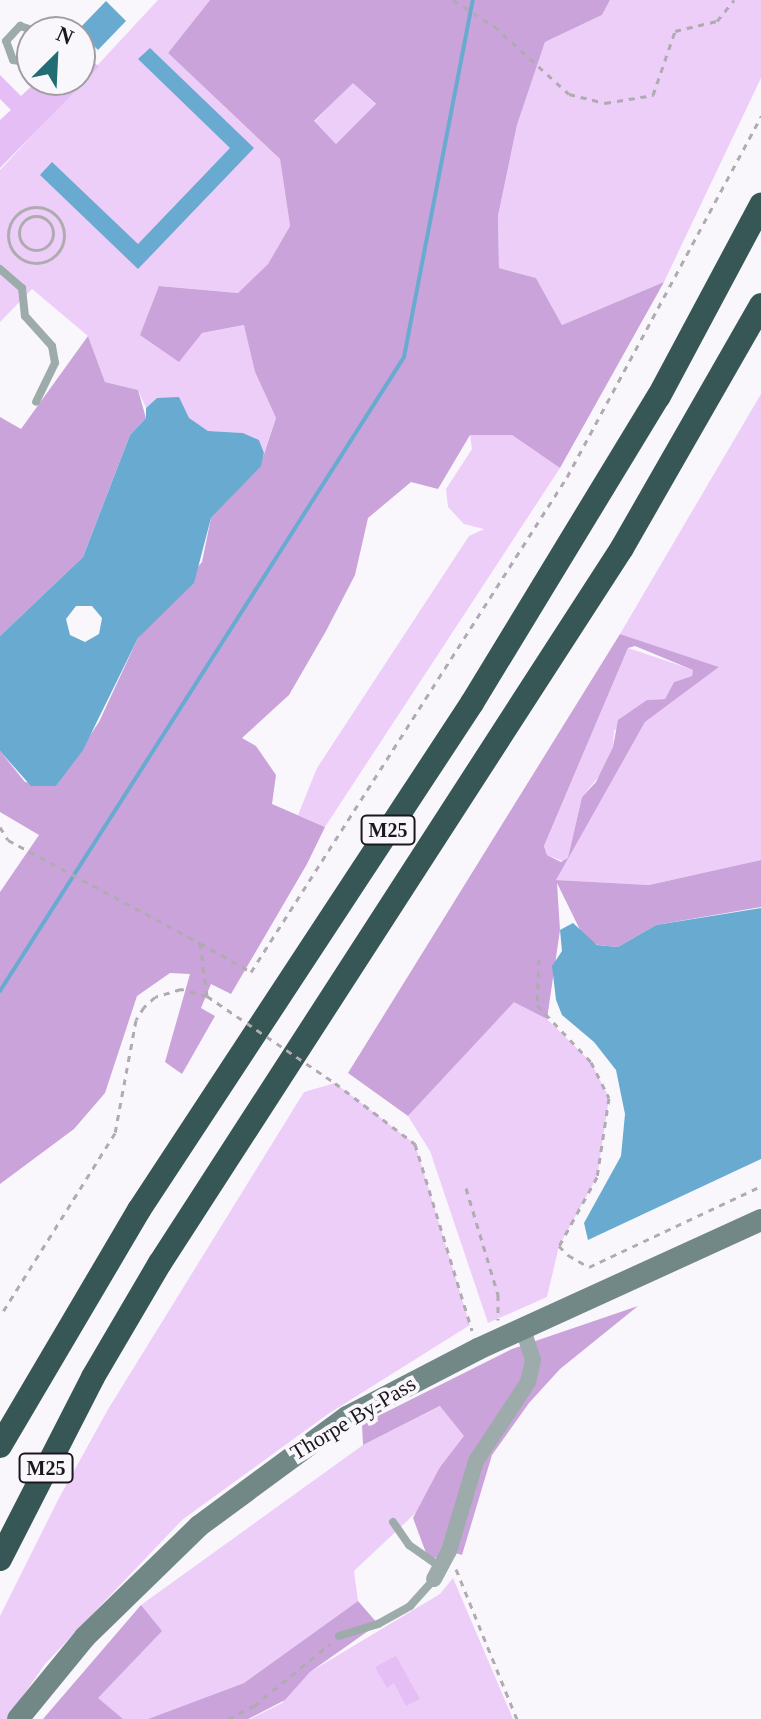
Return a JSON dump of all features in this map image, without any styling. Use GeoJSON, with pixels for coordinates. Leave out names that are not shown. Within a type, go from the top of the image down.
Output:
{"type":"FeatureCollection","features":[{"type":"Feature","properties":{"kind":"highway","name":"M25"},"geometry":{"type":"LineString","coordinates":[[0,1446],[139,1210],[472,703],[659,396],[761,205]]}},
{"type":"Feature","properties":{"kind":"highway","name":"M25"},"geometry":{"type":"LineString","coordinates":[[0,1559],[93,1377],[160,1263],[622,548],[761,305]]}},
{"type":"Feature","properties":{"kind":"main road","name":"Thorpe By-Pass"},"geometry":{"type":"LineString","coordinates":[[18,1719],[85,1637],[199,1526],[347,1417],[488,1344],[761,1220]]}},
{"type":"Feature","properties":{"kind":"street"},"geometry":{"type":"LineString","coordinates":[[438,1573],[449,1551],[471,1472],[532,1371],[523,1329]]}},
{"type":"Feature","properties":{"kind":"lane"},"geometry":{"type":"LineString","coordinates":[[16,30],[6,41],[13,60],[16,60]]}},
{"type":"Feature","properties":{"kind":"lane"},"geometry":{"type":"LineString","coordinates":[[0,269],[22,288],[25,316],[52,346],[55,363],[36,402]]}},
{"type":"Feature","properties":{"kind":"lane"},"geometry":{"type":"LineString","coordinates":[[339,1636],[378,1624],[410,1606],[438,1573],[409,1545],[393,1522]]}},
{"type":"Feature","properties":{"kind":"path"},"geometry":{"type":"LineString","coordinates":[[453,0],[480,16],[569,94],[605,103],[653,95],[675,31],[717,21],[734,0]]}},
{"type":"Feature","properties":{"kind":"path"},"geometry":{"type":"LineString","coordinates":[[0,827],[8,840],[251,972],[567,477],[761,116]]}},
{"type":"Feature","properties":{"kind":"path"},"geometry":{"type":"LineString","coordinates":[[38,208],[56,216],[64,233],[58,252],[35,263],[17,255],[9,237],[14,218],[38,208]]}},
{"type":"Feature","properties":{"kind":"path"},"geometry":{"type":"LineString","coordinates":[[38,216],[48,221],[53,230],[49,245],[34,251],[24,246],[19,231],[23,221],[38,216]]}},
{"type":"Feature","properties":{"kind":"path"},"geometry":{"type":"LineString","coordinates":[[200,943],[207,996]]}},
{"type":"Feature","properties":{"kind":"path"},"geometry":{"type":"LineString","coordinates":[[539,959],[537,1005],[591,1062],[609,1098],[597,1177],[559,1246],[589,1267],[761,1186]]}},
{"type":"Feature","properties":{"kind":"path"},"geometry":{"type":"LineString","coordinates":[[0,1316],[115,1133],[136,1020],[155,997],[181,989],[207,996],[335,1083],[415,1144],[488,1344]]}},
{"type":"Feature","properties":{"kind":"path"},"geometry":{"type":"LineString","coordinates":[[466,1188],[498,1295],[488,1344]]}},
{"type":"Feature","properties":{"kind":"path"},"geometry":{"type":"LineString","coordinates":[[449,1551],[517,1719]]}},
{"type":"Feature","properties":{"kind":"path"},"geometry":{"type":"LineString","coordinates":[[228,1719],[254,1706],[339,1636]]}},
{"type":"Feature","properties":{"kind":"shaded area"},"geometry":{"type":"Polygon","coordinates":[[[158,0],[210,0],[168,53],[280,159],[290,226],[268,264],[238,293],[160,286],[202,333],[245,325],[255,372],[276,418],[264,453],[259,440],[243,433],[208,431],[157,398],[146,408],[138,390],[105,382],[88,336],[32,289],[0,322],[0,170],[69,96],[96,96],[96,67],[158,0]]]}},
{"type":"Feature","properties":{"kind":"shaded area"},"geometry":{"type":"Polygon","coordinates":[[[210,0],[610,0],[602,15],[545,42],[517,125],[498,216],[499,268],[536,278],[562,325],[664,282],[560,468],[512,435],[470,435],[438,489],[411,482],[368,518],[355,575],[326,631],[289,695],[242,738],[256,746],[276,775],[272,804],[325,827],[307,864],[231,994],[211,984],[201,1008],[215,1016],[182,1074],[165,1062],[190,974],[170,973],[137,996],[105,1093],[74,1129],[0,1184],[0,892],[39,835],[0,812],[0,751],[25,782],[56,786],[99,722],[138,638],[202,562],[211,518],[260,466],[276,418],[255,372],[244,325],[202,333],[179,362],[140,335],[159,286],[238,293],[268,264],[290,226],[280,159],[168,53],[210,0]],[[353,83],[314,121],[336,144],[376,104],[353,83]]]}},
{"type":"Feature","properties":{"kind":"shaded area"},"geometry":{"type":"Polygon","coordinates":[[[610,0],[761,0],[761,78],[664,282],[562,325],[536,278],[499,268],[498,216],[517,125],[545,42],[602,15],[610,0]]]}},
{"type":"Feature","properties":{"kind":"shaded area"},"geometry":{"type":"Polygon","coordinates":[[[353,82],[376,105],[336,144],[314,122],[353,82]]]}},
{"type":"Feature","properties":{"kind":"shaded area"},"geometry":{"type":"Polygon","coordinates":[[[88,336],[105,382],[138,390],[146,418],[130,435],[83,557],[0,636],[0,417],[21,429],[88,336]]]}},
{"type":"Feature","properties":{"kind":"shaded area"},"geometry":{"type":"Polygon","coordinates":[[[761,394],[761,860],[649,885],[556,880],[565,862],[547,855],[544,846],[628,648],[694,670],[692,676],[674,682],[665,699],[647,700],[614,731],[613,747],[600,775],[582,797],[569,855],[645,722],[719,667],[620,634],[761,394]]]}},
{"type":"Feature","properties":{"kind":"shaded area"},"geometry":{"type":"Polygon","coordinates":[[[470,435],[512,435],[560,468],[325,827],[298,815],[317,768],[469,536],[484,529],[464,524],[448,507],[446,489],[472,449],[470,435]]]}},
{"type":"Feature","properties":{"kind":"shaded area"},"geometry":{"type":"Polygon","coordinates":[[[620,634],[719,667],[645,722],[556,880],[649,885],[761,860],[761,907],[656,925],[618,947],[598,945],[584,938],[557,883],[560,930],[547,1019],[514,1002],[408,1116],[348,1073],[620,634]],[[635,646],[628,648],[544,846],[547,855],[561,862],[568,858],[582,797],[596,782],[613,747],[618,720],[647,700],[665,699],[674,682],[692,676],[693,670],[635,646]]]}},
{"type":"Feature","properties":{"kind":"shaded area"},"geometry":{"type":"Polygon","coordinates":[[[514,1001],[547,1019],[591,1062],[609,1098],[597,1177],[559,1246],[547,1297],[488,1323],[430,1151],[408,1116],[514,1001]]]}},
{"type":"Feature","properties":{"kind":"shaded area"},"geometry":{"type":"Polygon","coordinates":[[[335,1083],[415,1144],[470,1325],[328,1414],[182,1520],[45,1664],[7,1719],[0,1719],[0,1616],[58,1500],[107,1411],[304,1092],[335,1083]]]}},
{"type":"Feature","properties":{"kind":"shaded area"},"geometry":{"type":"Polygon","coordinates":[[[638,1306],[560,1369],[529,1403],[492,1455],[462,1555],[449,1551],[429,1561],[413,1518],[440,1467],[464,1436],[440,1406],[363,1445],[362,1424],[512,1349],[638,1306]]]}},
{"type":"Feature","properties":{"kind":"shaded area"},"geometry":{"type":"Polygon","coordinates":[[[441,1406],[465,1436],[440,1467],[424,1505],[354,1571],[358,1601],[244,1683],[148,1719],[123,1719],[97,1698],[161,1631],[141,1605],[363,1445],[441,1406]]]}},
{"type":"Feature","properties":{"kind":"shaded area"},"geometry":{"type":"Polygon","coordinates":[[[453,1578],[513,1719],[250,1719],[282,1703],[310,1672],[440,1594],[453,1578]]]}},
{"type":"Feature","properties":{"kind":"shaded area"},"geometry":{"type":"Polygon","coordinates":[[[358,1601],[378,1624],[310,1672],[285,1700],[248,1719],[148,1719],[244,1683],[358,1601]]]}},
{"type":"Feature","properties":{"kind":"shaded area"},"geometry":{"type":"Polygon","coordinates":[[[141,1605],[162,1631],[98,1698],[123,1719],[43,1719],[141,1605]]]}},
{"type":"Feature","properties":{"kind":"water"},"geometry":{"type":"Polygon","coordinates":[[[106,1],[126,21],[98,50],[96,16],[92,16],[106,1]]]}},
{"type":"Feature","properties":{"kind":"water"},"geometry":{"type":"Polygon","coordinates":[[[150,48],[254,148],[138,269],[40,175],[52,162],[138,244],[230,148],[138,59],[150,48]]]}},
{"type":"Feature","properties":{"kind":"water"},"geometry":{"type":"Polygon","coordinates":[[[179,397],[189,418],[208,431],[243,433],[259,440],[264,453],[261,466],[211,518],[194,583],[138,638],[83,750],[56,786],[31,786],[0,751],[0,636],[83,557],[130,435],[146,418],[146,408],[157,398],[179,397]],[[76,606],[66,619],[70,635],[85,642],[99,634],[102,618],[92,606],[76,606]]]}},
{"type":"Feature","properties":{"kind":"water"},"geometry":{"type":"Polygon","coordinates":[[[761,908],[761,1159],[588,1240],[584,1223],[621,1156],[625,1114],[616,1070],[594,1042],[562,1015],[556,1000],[552,966],[562,951],[560,930],[573,923],[597,945],[618,947],[656,925],[761,908]]]}},
{"type":"Feature","properties":{"kind":"building"},"geometry":{"type":"Polygon","coordinates":[[[0,75],[16,91],[16,96],[71,96],[0,168],[0,120],[11,110],[0,99],[0,75]]]}},
{"type":"Feature","properties":{"kind":"building"},"geometry":{"type":"Polygon","coordinates":[[[396,1656],[420,1699],[406,1706],[394,1683],[387,1688],[375,1667],[396,1656]]]}},
{"type":"Feature","properties":{"kind":"waterway"},"geometry":{"type":"LineString","coordinates":[[0,991],[404,357],[473,0]]}}]}
